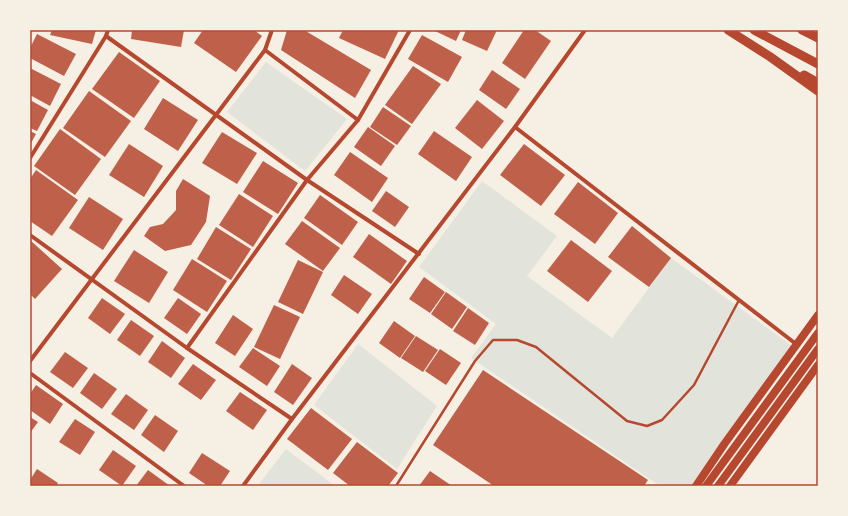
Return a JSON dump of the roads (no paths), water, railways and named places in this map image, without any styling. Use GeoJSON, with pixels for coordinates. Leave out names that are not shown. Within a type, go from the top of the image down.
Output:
{"type":"FeatureCollection","features":[{"type":"Feature","properties":{"kind":"highway"},"geometry":{"type":"LineString","coordinates":[[728,30],[769,56],[818,91]]}},
{"type":"Feature","properties":{"kind":"highway"},"geometry":{"type":"LineString","coordinates":[[754,30],[818,64]]}},
{"type":"Feature","properties":{"kind":"highway"},"geometry":{"type":"LineString","coordinates":[[802,30],[818,38]]}},
{"type":"Feature","properties":{"kind":"highway"},"geometry":{"type":"LineString","coordinates":[[769,56],[818,83]]}},
{"type":"Feature","properties":{"kind":"main road"},"geometry":{"type":"LineString","coordinates":[[696,486],[818,315]]}},
{"type":"Feature","properties":{"kind":"main road"},"geometry":{"type":"LineString","coordinates":[[706,486],[818,333]]}},
{"type":"Feature","properties":{"kind":"main road"},"geometry":{"type":"LineString","coordinates":[[718,486],[818,349]]}},
{"type":"Feature","properties":{"kind":"main road"},"geometry":{"type":"LineString","coordinates":[[730,486],[818,365]]}},
{"type":"Feature","properties":{"kind":"street"},"geometry":{"type":"LineString","coordinates":[[30,158],[106,36],[108,30]]}},
{"type":"Feature","properties":{"kind":"street"},"geometry":{"type":"LineString","coordinates":[[30,361],[265,50],[272,30]]}},
{"type":"Feature","properties":{"kind":"street"},"geometry":{"type":"LineString","coordinates":[[187,348],[308,180],[358,120],[410,30]]}},
{"type":"Feature","properties":{"kind":"street"},"geometry":{"type":"LineString","coordinates":[[243,486],[292,419],[515,128],[584,30]]}},
{"type":"Feature","properties":{"kind":"street"},"geometry":{"type":"LineString","coordinates":[[106,36],[216,116],[308,180],[419,254]]}},
{"type":"Feature","properties":{"kind":"street"},"geometry":{"type":"LineString","coordinates":[[265,50],[358,120]]}},
{"type":"Feature","properties":{"kind":"street"},"geometry":{"type":"LineString","coordinates":[[515,128],[796,344]]}},
{"type":"Feature","properties":{"kind":"street"},"geometry":{"type":"LineString","coordinates":[[30,235],[187,348],[292,419]]}},
{"type":"Feature","properties":{"kind":"street"},"geometry":{"type":"LineString","coordinates":[[30,373],[184,486]]}},
{"type":"Feature","properties":{"kind":"lane"},"geometry":{"type":"LineString","coordinates":[[396,486],[475,361],[493,340],[516,340],[536,347],[627,421],[647,426],[662,420],[694,385],[739,300]]}}]}
